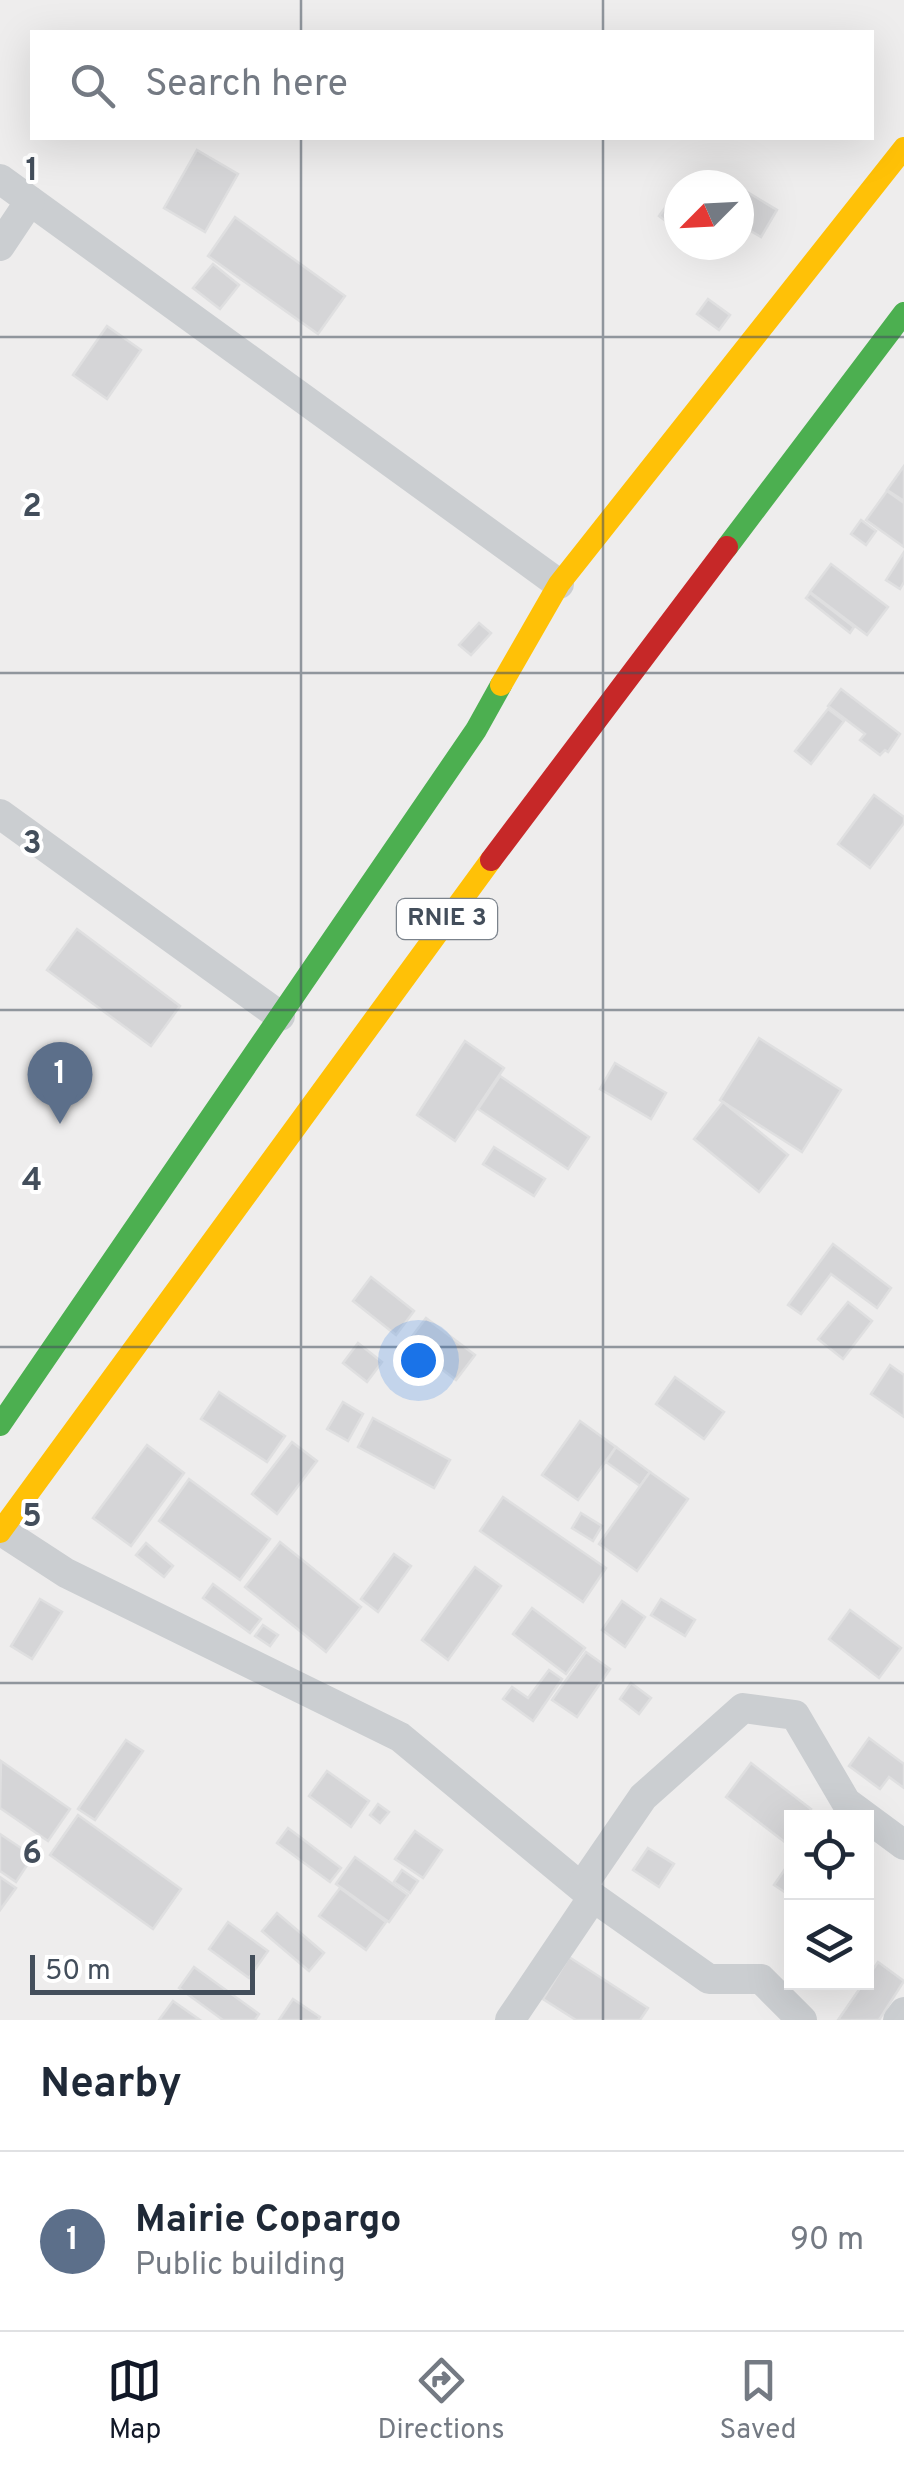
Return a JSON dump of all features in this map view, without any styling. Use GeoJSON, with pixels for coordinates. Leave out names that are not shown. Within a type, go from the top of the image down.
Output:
{"type":"FeatureCollection","features":[{"type":"Feature","properties":{"kind":"main road"},"geometry":{"type":"LineString","coordinates":[[0,1425],[476,730],[559,584],[904,148]]}},
{"type":"Feature","properties":{"kind":"main road","name":"RNIE 3"},"geometry":{"type":"LineString","coordinates":[[0,1531],[498,850],[898,328]]}},
{"type":"Feature","properties":{"kind":"street"},"geometry":{"type":"LineString","coordinates":[[0,180],[559,584]]}},
{"type":"Feature","properties":{"kind":"street"},"geometry":{"type":"LineString","coordinates":[[0,246],[30,202]]}},
{"type":"Feature","properties":{"kind":"street"},"geometry":{"type":"LineString","coordinates":[[0,814],[280,1016]]}},
{"type":"Feature","properties":{"kind":"street"},"geometry":{"type":"LineString","coordinates":[[0,1531],[66,1573],[400,1737],[587,1891],[710,1979],[762,1979],[802,2020]]}},
{"type":"Feature","properties":{"kind":"street"},"geometry":{"type":"LineString","coordinates":[[510,2020],[642,1796],[742,1708],[796,1715],[846,1802],[904,1845]]}},
{"type":"Feature","properties":{"kind":"street"},"geometry":{"type":"LineString","coordinates":[[898,2020],[904,2012]]}},
{"type":"Feature","properties":{"kind":"building"},"geometry":{"type":"Polygon","coordinates":[[[197,150],[238,174],[205,232],[164,208],[197,150]]]}},
{"type":"Feature","properties":{"kind":"building"},"geometry":{"type":"Polygon","coordinates":[[[754,196],[777,210],[761,237],[754,233],[754,196]]]}},
{"type":"Feature","properties":{"kind":"building"},"geometry":{"type":"Polygon","coordinates":[[[235,217],[345,296],[318,334],[208,256],[235,217]]]}},
{"type":"Feature","properties":{"kind":"building"},"geometry":{"type":"Polygon","coordinates":[[[213,264],[239,285],[220,309],[193,288],[213,264]]]}},
{"type":"Feature","properties":{"kind":"building"},"geometry":{"type":"Polygon","coordinates":[[[708,299],[730,315],[719,330],[697,314],[708,299]]]}},
{"type":"Feature","properties":{"kind":"building"},"geometry":{"type":"Polygon","coordinates":[[[107,326],[141,350],[107,399],[73,375],[107,326]]]}},
{"type":"Feature","properties":{"kind":"building"},"geometry":{"type":"Polygon","coordinates":[[[904,466],[904,501],[887,490],[904,466]]]}},
{"type":"Feature","properties":{"kind":"building"},"geometry":{"type":"Polygon","coordinates":[[[887,491],[904,503],[904,547],[866,520],[887,491]]]}},
{"type":"Feature","properties":{"kind":"building"},"geometry":{"type":"Polygon","coordinates":[[[861,520],[876,531],[866,545],[851,534],[861,520]]]}},
{"type":"Feature","properties":{"kind":"building"},"geometry":{"type":"Polygon","coordinates":[[[904,552],[904,582],[900,589],[886,580],[904,552]]]}},
{"type":"Feature","properties":{"kind":"building"},"geometry":{"type":"Polygon","coordinates":[[[831,564],[888,607],[867,635],[810,592],[831,564]]]}},
{"type":"Feature","properties":{"kind":"building"},"geometry":{"type":"Polygon","coordinates":[[[810,593],[854,627],[850,633],[806,598],[810,593]]]}},
{"type":"Feature","properties":{"kind":"building"},"geometry":{"type":"Polygon","coordinates":[[[479,623],[491,633],[471,655],[459,645],[479,623]]]}},
{"type":"Feature","properties":{"kind":"building"},"geometry":{"type":"Polygon","coordinates":[[[841,689],[900,734],[888,752],[880,755],[860,740],[865,734],[828,706],[841,689]]]}},
{"type":"Feature","properties":{"kind":"building"},"geometry":{"type":"Polygon","coordinates":[[[828,709],[844,721],[811,764],[795,751],[828,709]]]}},
{"type":"Feature","properties":{"kind":"building"},"geometry":{"type":"Polygon","coordinates":[[[874,795],[904,817],[904,823],[870,868],[838,844],[874,795]]]}},
{"type":"Feature","properties":{"kind":"building"},"geometry":{"type":"Polygon","coordinates":[[[77,929],[180,1006],[151,1046],[47,970],[77,929]]]}},
{"type":"Feature","properties":{"kind":"building"},"geometry":{"type":"Polygon","coordinates":[[[759,1038],[841,1090],[802,1152],[720,1100],[759,1038]]]}},
{"type":"Feature","properties":{"kind":"building"},"geometry":{"type":"Polygon","coordinates":[[[465,1041],[504,1068],[455,1141],[417,1115],[465,1041]]]}},
{"type":"Feature","properties":{"kind":"building"},"geometry":{"type":"Polygon","coordinates":[[[615,1063],[666,1093],[651,1119],[600,1089],[615,1063]]]}},
{"type":"Feature","properties":{"kind":"building"},"geometry":{"type":"Polygon","coordinates":[[[500,1076],[589,1137],[568,1169],[478,1109],[500,1076]]]}},
{"type":"Feature","properties":{"kind":"building"},"geometry":{"type":"Polygon","coordinates":[[[723,1102],[788,1155],[759,1192],[694,1139],[723,1102]]]}},
{"type":"Feature","properties":{"kind":"building"},"geometry":{"type":"Polygon","coordinates":[[[494,1147],[545,1179],[534,1196],[483,1164],[494,1147]]]}},
{"type":"Feature","properties":{"kind":"building"},"geometry":{"type":"Polygon","coordinates":[[[833,1244],[891,1288],[877,1308],[831,1274],[801,1314],[788,1305],[833,1244]]]}},
{"type":"Feature","properties":{"kind":"building"},"geometry":{"type":"Polygon","coordinates":[[[371,1277],[414,1311],[396,1335],[353,1301],[371,1277]]]}},
{"type":"Feature","properties":{"kind":"building"},"geometry":{"type":"Polygon","coordinates":[[[848,1302],[872,1321],[843,1359],[818,1339],[848,1302]]]}},
{"type":"Feature","properties":{"kind":"building"},"geometry":{"type":"Polygon","coordinates":[[[426,1318],[475,1355],[456,1380],[407,1343],[426,1318]]]}},
{"type":"Feature","properties":{"kind":"building"},"geometry":{"type":"Polygon","coordinates":[[[358,1343],[382,1362],[367,1382],[343,1363],[358,1343]]]}},
{"type":"Feature","properties":{"kind":"building"},"geometry":{"type":"Polygon","coordinates":[[[890,1365],[904,1375],[904,1417],[871,1394],[890,1365]]]}},
{"type":"Feature","properties":{"kind":"building"},"geometry":{"type":"Polygon","coordinates":[[[675,1377],[724,1412],[704,1439],[656,1404],[675,1377]]]}},
{"type":"Feature","properties":{"kind":"building"},"geometry":{"type":"Polygon","coordinates":[[[219,1392],[285,1436],[267,1462],[201,1419],[219,1392]]]}},
{"type":"Feature","properties":{"kind":"building"},"geometry":{"type":"Polygon","coordinates":[[[343,1402],[363,1414],[348,1441],[327,1429],[343,1402]]]}},
{"type":"Feature","properties":{"kind":"building"},"geometry":{"type":"Polygon","coordinates":[[[373,1418],[450,1460],[434,1488],[358,1447],[373,1418]]]}},
{"type":"Feature","properties":{"kind":"building"},"geometry":{"type":"Polygon","coordinates":[[[580,1421],[616,1447],[578,1500],[542,1475],[580,1421]]]}},
{"type":"Feature","properties":{"kind":"building"},"geometry":{"type":"Polygon","coordinates":[[[292,1442],[317,1461],[277,1514],[252,1494],[292,1442]]]}},
{"type":"Feature","properties":{"kind":"building"},"geometry":{"type":"Polygon","coordinates":[[[147,1445],[184,1473],[131,1546],[93,1518],[147,1445]]]}},
{"type":"Feature","properties":{"kind":"building"},"geometry":{"type":"Polygon","coordinates":[[[616,1447],[650,1472],[640,1486],[606,1462],[616,1447]]]}},
{"type":"Feature","properties":{"kind":"building"},"geometry":{"type":"Polygon","coordinates":[[[650,1472],[688,1499],[637,1571],[599,1544],[650,1472]]]}},
{"type":"Feature","properties":{"kind":"building"},"geometry":{"type":"Polygon","coordinates":[[[189,1479],[270,1539],[240,1580],[159,1521],[189,1479]]]}},
{"type":"Feature","properties":{"kind":"building"},"geometry":{"type":"Polygon","coordinates":[[[503,1497],[606,1568],[583,1602],[480,1531],[503,1497]]]}},
{"type":"Feature","properties":{"kind":"building"},"geometry":{"type":"Polygon","coordinates":[[[581,1513],[602,1526],[593,1541],[572,1528],[581,1513]]]}},
{"type":"Feature","properties":{"kind":"building"},"geometry":{"type":"Polygon","coordinates":[[[280,1542],[361,1607],[326,1652],[245,1587],[280,1542]]]}},
{"type":"Feature","properties":{"kind":"building"},"geometry":{"type":"Polygon","coordinates":[[[146,1543],[173,1566],[164,1577],[136,1555],[146,1543]]]}},
{"type":"Feature","properties":{"kind":"building"},"geometry":{"type":"Polygon","coordinates":[[[394,1554],[411,1566],[378,1612],[361,1599],[394,1554]]]}},
{"type":"Feature","properties":{"kind":"building"},"geometry":{"type":"Polygon","coordinates":[[[475,1567],[501,1586],[448,1660],[422,1640],[475,1567]]]}},
{"type":"Feature","properties":{"kind":"building"},"geometry":{"type":"Polygon","coordinates":[[[213,1584],[261,1619],[250,1633],[203,1598],[213,1584]]]}},
{"type":"Feature","properties":{"kind":"building"},"geometry":{"type":"Polygon","coordinates":[[[40,1599],[62,1612],[32,1659],[11,1646],[40,1599]]]}},
{"type":"Feature","properties":{"kind":"building"},"geometry":{"type":"Polygon","coordinates":[[[661,1599],[695,1620],[685,1636],[651,1615],[661,1599]]]}},
{"type":"Feature","properties":{"kind":"building"},"geometry":{"type":"Polygon","coordinates":[[[622,1601],[645,1617],[625,1647],[602,1630],[622,1601]]]}},
{"type":"Feature","properties":{"kind":"building"},"geometry":{"type":"Polygon","coordinates":[[[532,1608],[585,1648],[566,1674],[513,1634],[532,1608]]]}},
{"type":"Feature","properties":{"kind":"building"},"geometry":{"type":"Polygon","coordinates":[[[850,1610],[901,1648],[879,1678],[829,1639],[850,1610]]]}},
{"type":"Feature","properties":{"kind":"building"},"geometry":{"type":"Polygon","coordinates":[[[263,1625],[278,1635],[270,1646],[255,1636],[263,1625]]]}},
{"type":"Feature","properties":{"kind":"building"},"geometry":{"type":"Polygon","coordinates":[[[586,1652],[610,1669],[577,1717],[552,1700],[586,1652]]]}},
{"type":"Feature","properties":{"kind":"building"},"geometry":{"type":"Polygon","coordinates":[[[549,1670],[562,1679],[533,1721],[503,1699],[512,1687],[528,1698],[549,1670]]]}},
{"type":"Feature","properties":{"kind":"building"},"geometry":{"type":"Polygon","coordinates":[[[631,1683],[651,1698],[639,1714],[620,1699],[631,1683]]]}},
{"type":"Feature","properties":{"kind":"building"},"geometry":{"type":"Polygon","coordinates":[[[869,1738],[904,1764],[904,1788],[889,1777],[880,1789],[849,1766],[869,1738]]]}},
{"type":"Feature","properties":{"kind":"building"},"geometry":{"type":"Polygon","coordinates":[[[126,1740],[143,1751],[95,1820],[78,1809],[126,1740]]]}},
{"type":"Feature","properties":{"kind":"building"},"geometry":{"type":"Polygon","coordinates":[[[1,1761],[70,1809],[48,1841],[0,1808],[1,1761]]]}},
{"type":"Feature","properties":{"kind":"building"},"geometry":{"type":"Polygon","coordinates":[[[751,1763],[811,1809],[784,1810],[784,1841],[726,1797],[751,1763]]]}},
{"type":"Feature","properties":{"kind":"building"},"geometry":{"type":"Polygon","coordinates":[[[327,1771],[369,1801],[351,1827],[309,1796],[327,1771]]]}},
{"type":"Feature","properties":{"kind":"building"},"geometry":{"type":"Polygon","coordinates":[[[378,1804],[389,1812],[380,1823],[370,1815],[378,1804]]]}},
{"type":"Feature","properties":{"kind":"building"},"geometry":{"type":"Polygon","coordinates":[[[78,1815],[181,1889],[153,1929],[50,1855],[78,1815]]]}},
{"type":"Feature","properties":{"kind":"building"},"geometry":{"type":"Polygon","coordinates":[[[288,1828],[341,1868],[330,1882],[277,1843],[288,1828]]]}},
{"type":"Feature","properties":{"kind":"building"},"geometry":{"type":"Polygon","coordinates":[[[415,1831],[442,1850],[423,1878],[395,1859],[415,1831]]]}},
{"type":"Feature","properties":{"kind":"building"},"geometry":{"type":"Polygon","coordinates":[[[0,1834],[33,1856],[16,1882],[0,1871],[0,1834]]]}},
{"type":"Feature","properties":{"kind":"building"},"geometry":{"type":"Polygon","coordinates":[[[648,1848],[674,1864],[659,1887],[633,1870],[648,1848]]]}},
{"type":"Feature","properties":{"kind":"building"},"geometry":{"type":"Polygon","coordinates":[[[355,1857],[408,1895],[389,1922],[336,1884],[355,1857]]]}},
{"type":"Feature","properties":{"kind":"building"},"geometry":{"type":"Polygon","coordinates":[[[402,1870],[418,1881],[410,1893],[394,1882],[402,1870]]]}},
{"type":"Feature","properties":{"kind":"building"},"geometry":{"type":"Polygon","coordinates":[[[784,1871],[784,1892],[774,1885],[784,1871]]]}},
{"type":"Feature","properties":{"kind":"building"},"geometry":{"type":"Polygon","coordinates":[[[0,1877],[16,1888],[0,1910],[0,1877]]]}},
{"type":"Feature","properties":{"kind":"building"},"geometry":{"type":"Polygon","coordinates":[[[340,1888],[386,1922],[366,1950],[319,1916],[340,1888]]]}},
{"type":"Feature","properties":{"kind":"building"},"geometry":{"type":"Polygon","coordinates":[[[277,1913],[324,1953],[309,1971],[262,1931],[277,1913]]]}},
{"type":"Feature","properties":{"kind":"building"},"geometry":{"type":"Polygon","coordinates":[[[228,1922],[268,1951],[249,1978],[209,1949],[228,1922]]]}},
{"type":"Feature","properties":{"kind":"building"},"geometry":{"type":"Polygon","coordinates":[[[569,1957],[648,2008],[640,2020],[576,2020],[543,1999],[569,1957]]]}},
{"type":"Feature","properties":{"kind":"building"},"geometry":{"type":"Polygon","coordinates":[[[878,1962],[904,1981],[879,2020],[838,2020],[859,1990],[874,1990],[874,1968],[878,1962]]]}},
{"type":"Feature","properties":{"kind":"building"},"geometry":{"type":"Polygon","coordinates":[[[194,1967],[259,2014],[255,2020],[223,2020],[179,1988],[194,1967]]]}},
{"type":"Feature","properties":{"kind":"building"},"geometry":{"type":"Polygon","coordinates":[[[293,1999],[320,2017],[318,2020],[279,2020],[293,1999]]]}},
{"type":"Feature","properties":{"kind":"building"},"geometry":{"type":"Polygon","coordinates":[[[173,2001],[200,2020],[159,2020],[173,2001]]]}},
{"type":"Feature","properties":{"kind":"traffic: fast"},"geometry":{"type":"LineString","coordinates":[[727,547],[904,313]]}},
{"type":"Feature","properties":{"kind":"traffic: fast"},"geometry":{"type":"LineString","coordinates":[[0,1425],[476,730],[501,685]]}},
{"type":"Feature","properties":{"kind":"traffic: slow"},"geometry":{"type":"LineString","coordinates":[[501,685],[559,584],[904,148]]}},
{"type":"Feature","properties":{"kind":"traffic: slow"},"geometry":{"type":"LineString","coordinates":[[0,1532],[491,860]]}},
{"type":"Feature","properties":{"kind":"traffic: jam"},"geometry":{"type":"LineString","coordinates":[[491,860],[727,547]]}},
{"type":"Feature","properties":{"kind":"place","name":"Mairie Copargo"},"geometry":{"type":"Point","coordinates":[60,1124]}}]}
